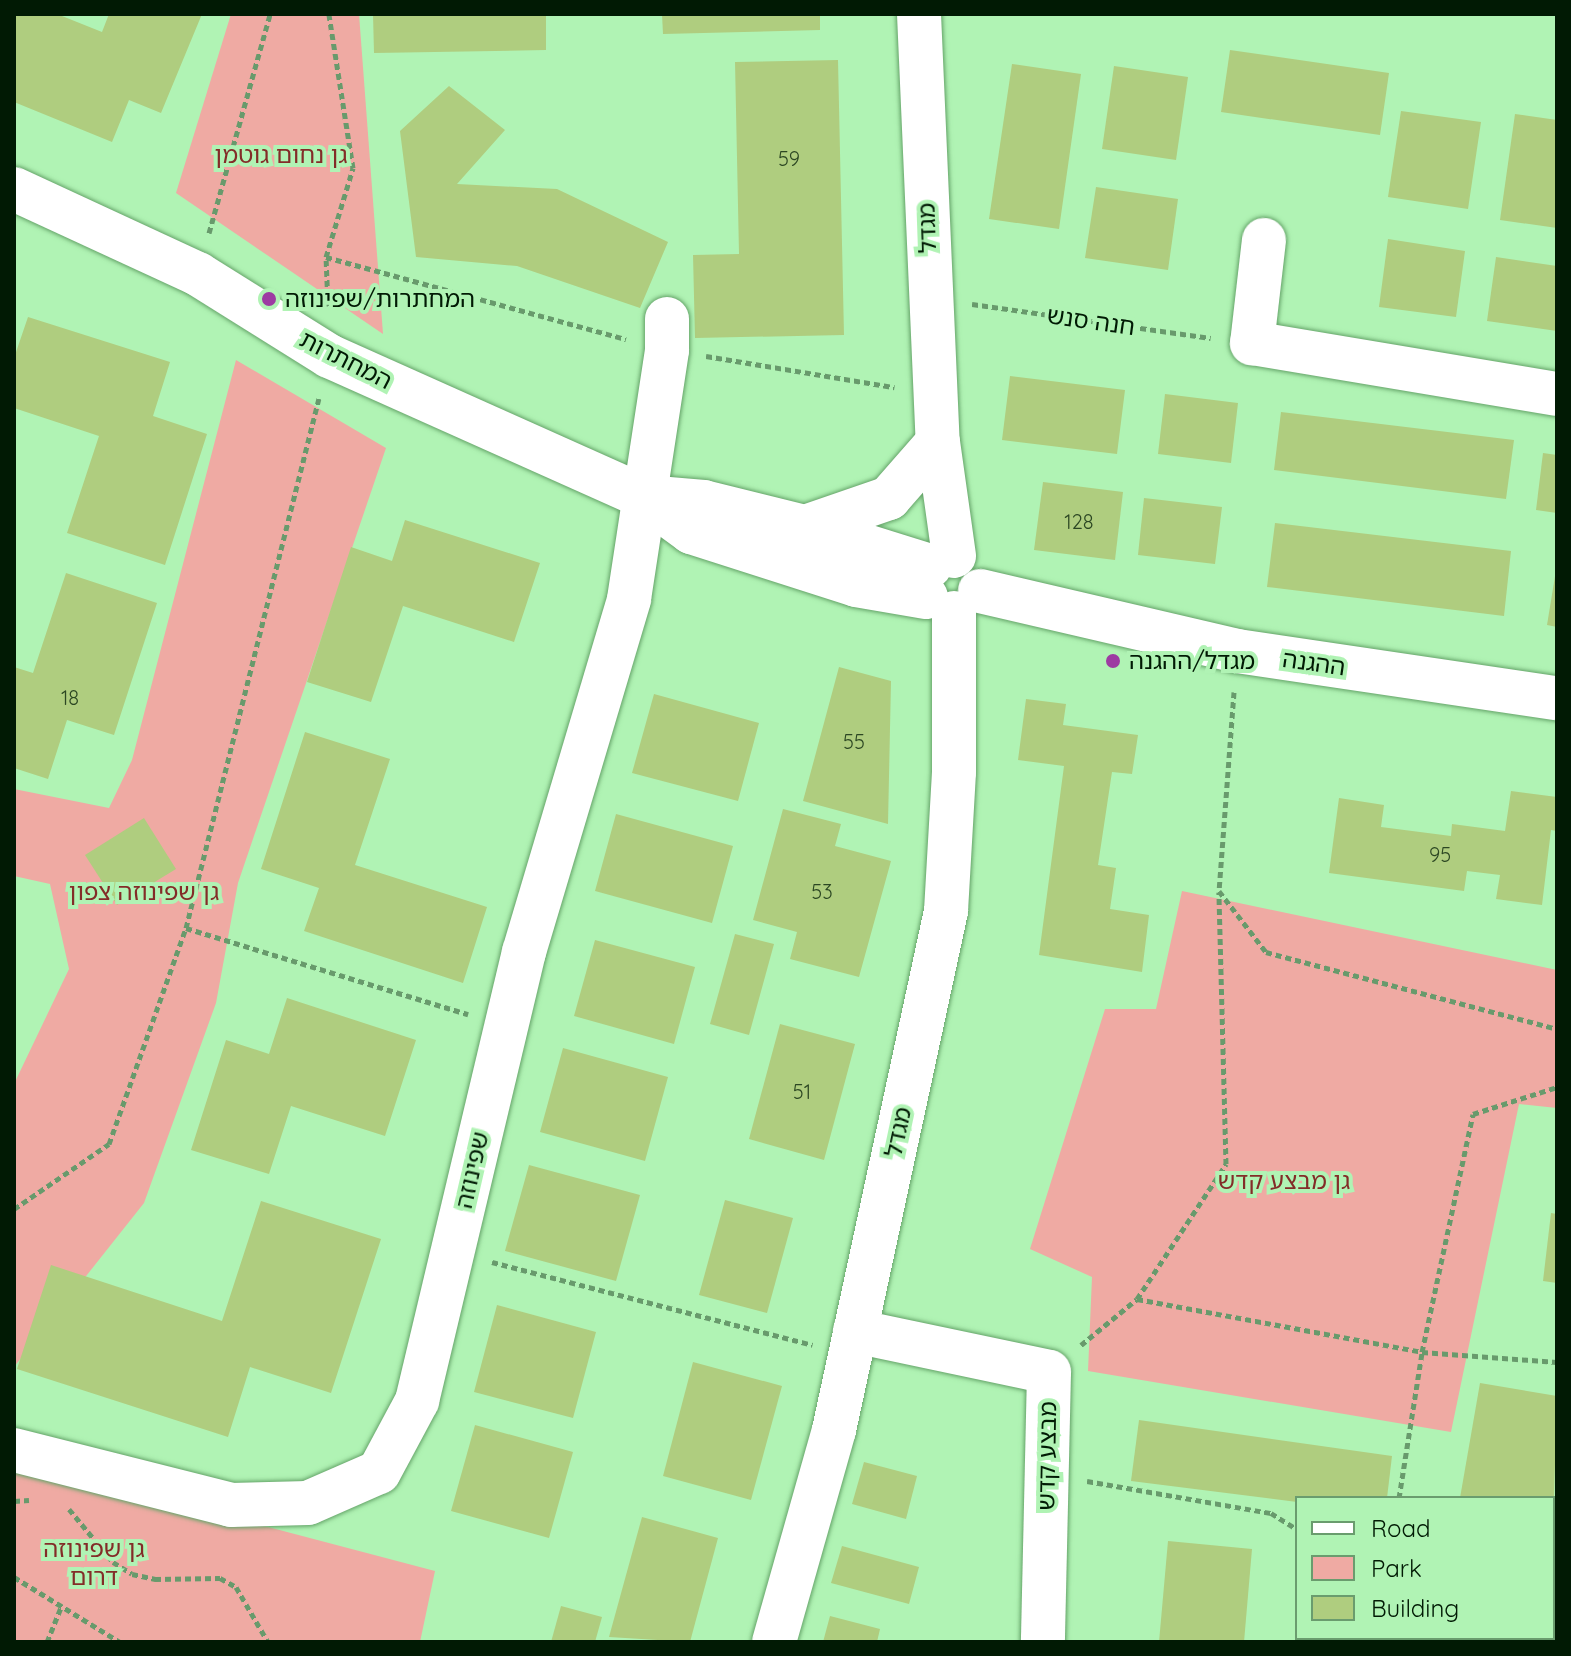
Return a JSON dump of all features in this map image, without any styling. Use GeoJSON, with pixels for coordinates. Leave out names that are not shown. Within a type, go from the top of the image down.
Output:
{"type":"FeatureCollection","features":[{"type":"Feature","properties":{"kind":"street","name":"מגדל"},"geometry":{"type":"LineString","coordinates":[[774,1642],[834,1430],[946,911],[954,772],[949,585],[930,298],[919,14]]}},
{"type":"Feature","properties":{"kind":"street","name":"המחתרות"},"geometry":{"type":"LineString","coordinates":[[14,189],[198,274],[329,356],[642,496],[691,532],[856,585],[949,585]]}},
{"type":"Feature","properties":{"kind":"street"},"geometry":{"type":"LineString","coordinates":[[1264,240],[1252,343],[1557,394]]}},
{"type":"Feature","properties":{"kind":"street","name":"שפינוזה"},"geometry":{"type":"LineString","coordinates":[[14,1450],[231,1505],[308,1503],[379,1472],[417,1401],[506,1026],[629,599],[642,496],[667,350],[667,319]]}},
{"type":"Feature","properties":{"kind":"street"},"geometry":{"type":"LineString","coordinates":[[805,527],[889,498],[938,442]]}},
{"type":"Feature","properties":{"kind":"street","name":"המחתרות"},"geometry":{"type":"LineString","coordinates":[[642,496],[704,502],[805,527],[949,585]]}},
{"type":"Feature","properties":{"kind":"street","name":"ההגנה"},"geometry":{"type":"LineString","coordinates":[[949,585],[1237,651],[1557,698]]}},
{"type":"Feature","properties":{"kind":"street","name":"מבצע קדש"},"geometry":{"type":"LineString","coordinates":[[852,1343],[1049,1372],[1043,1642]]}},
{"type":"Feature","properties":{"kind":"path"},"geometry":{"type":"LineString","coordinates":[[198,274],[270,14]]}},
{"type":"Feature","properties":{"kind":"path"},"geometry":{"type":"LineString","coordinates":[[14,1209],[109,1144],[186,928],[329,356],[326,257],[353,168],[329,14]]}},
{"type":"Feature","properties":{"kind":"path","name":"חנה סנש"},"geometry":{"type":"LineString","coordinates":[[930,298],[1252,343]]}},
{"type":"Feature","properties":{"kind":"path"},"geometry":{"type":"LineString","coordinates":[[1049,1372],[1137,1299],[1226,1164],[1219,891],[1237,651]]}},
{"type":"Feature","properties":{"kind":"path"},"geometry":{"type":"LineString","coordinates":[[1219,891],[1266,952],[1557,1029]]}},
{"type":"Feature","properties":{"kind":"path"},"geometry":{"type":"LineString","coordinates":[[186,928],[506,1026]]}},
{"type":"Feature","properties":{"kind":"path"},"geometry":{"type":"LineString","coordinates":[[1399,1496],[1422,1352],[1473,1114],[1557,1087]]}},
{"type":"Feature","properties":{"kind":"path"},"geometry":{"type":"LineString","coordinates":[[453,1252],[852,1343]]}},
{"type":"Feature","properties":{"kind":"path"},"geometry":{"type":"LineString","coordinates":[[1137,1299],[1422,1352],[1557,1362]]}},
{"type":"Feature","properties":{"kind":"path"},"geometry":{"type":"LineString","coordinates":[[1047,1474],[1271,1513],[1295,1528]]}},
{"type":"Feature","properties":{"kind":"path"},"geometry":{"type":"LineString","coordinates":[[14,1501],[41,1500]]}},
{"type":"Feature","properties":{"kind":"path"},"geometry":{"type":"LineString","coordinates":[[60,1505],[81,1520],[113,1562],[132,1574],[155,1579],[220,1578],[236,1587],[268,1642]]}},
{"type":"Feature","properties":{"kind":"path"},"geometry":{"type":"LineString","coordinates":[[14,1577],[120,1642]]}},
{"type":"Feature","properties":{"kind":"path"},"geometry":{"type":"LineString","coordinates":[[47,1642],[61,1607]]}},
{"type":"Feature","properties":{"kind":"green space","name":"גן נחום גוטמן"},"geometry":{"type":"Polygon","coordinates":[[[231,14],[359,14],[383,334],[176,193],[231,14]]]}},
{"type":"Feature","properties":{"kind":"green space","name":"גן שפינוזה צפון"},"geometry":{"type":"Polygon","coordinates":[[[236,360],[386,448],[238,883],[216,1003],[144,1203],[14,1367],[14,1084],[69,969],[50,884],[14,876],[14,789],[109,808],[132,760],[236,360]]]}},
{"type":"Feature","properties":{"kind":"green space","name":"גן מבצע קדש"},"geometry":{"type":"Polygon","coordinates":[[[1182,891],[1557,970],[1557,1108],[1519,1104],[1451,1432],[1088,1371],[1092,1277],[1030,1249],[1105,1009],[1156,1009],[1182,891]]]}},
{"type":"Feature","properties":{"kind":"green space","name":"גן שפינוזה דרום"},"geometry":{"type":"Polygon","coordinates":[[[14,1460],[435,1571],[420,1642],[14,1642],[14,1460]]]}},
{"type":"Feature","properties":{"kind":"building"},"geometry":{"type":"Polygon","coordinates":[[[14,14],[57,14],[102,32],[109,14],[202,14],[161,113],[129,100],[112,142],[14,102],[14,14]]]}},
{"type":"Feature","properties":{"kind":"building"},"geometry":{"type":"Polygon","coordinates":[[[373,14],[546,14],[546,50],[374,53],[373,14]]]}},
{"type":"Feature","properties":{"kind":"building"},"geometry":{"type":"Polygon","coordinates":[[[662,14],[820,14],[820,30],[663,34],[662,14]]]}},
{"type":"Feature","properties":{"kind":"building"},"geometry":{"type":"Polygon","coordinates":[[[1230,50],[1389,73],[1380,135],[1221,112],[1230,50]]]}},
{"type":"Feature","properties":{"kind":"building"},"geometry":{"type":"Polygon","coordinates":[[[838,60],[844,335],[695,338],[693,255],[739,254],[735,62],[838,60]]]}},
{"type":"Feature","properties":{"kind":"building"},"geometry":{"type":"Polygon","coordinates":[[[1012,64],[1081,74],[1059,229],[989,219],[1012,64]]]}},
{"type":"Feature","properties":{"kind":"building"},"geometry":{"type":"Polygon","coordinates":[[[1114,66],[1188,77],[1176,160],[1102,149],[1114,66]]]}},
{"type":"Feature","properties":{"kind":"building"},"geometry":{"type":"Polygon","coordinates":[[[449,86],[505,130],[457,184],[557,189],[668,242],[640,308],[517,266],[416,257],[400,131],[449,86]]]}},
{"type":"Feature","properties":{"kind":"building"},"geometry":{"type":"Polygon","coordinates":[[[1401,111],[1481,122],[1468,209],[1388,197],[1401,111]]]}},
{"type":"Feature","properties":{"kind":"building"},"geometry":{"type":"Polygon","coordinates":[[[1515,114],[1557,120],[1557,228],[1500,220],[1515,114]]]}},
{"type":"Feature","properties":{"kind":"building"},"geometry":{"type":"Polygon","coordinates":[[[1096,187],[1178,199],[1168,270],[1085,258],[1096,187]]]}},
{"type":"Feature","properties":{"kind":"building"},"geometry":{"type":"Polygon","coordinates":[[[1388,239],[1465,251],[1456,317],[1379,307],[1388,239]]]}},
{"type":"Feature","properties":{"kind":"building"},"geometry":{"type":"Polygon","coordinates":[[[1496,257],[1557,266],[1557,331],[1487,321],[1496,257]]]}},
{"type":"Feature","properties":{"kind":"building"},"geometry":{"type":"Polygon","coordinates":[[[28,317],[170,362],[153,416],[207,434],[165,565],[67,533],[99,436],[14,408],[14,358],[28,317]]]}},
{"type":"Feature","properties":{"kind":"building"},"geometry":{"type":"Polygon","coordinates":[[[1010,376],[1125,390],[1117,454],[1002,440],[1010,376]]]}},
{"type":"Feature","properties":{"kind":"building"},"geometry":{"type":"Polygon","coordinates":[[[1165,394],[1238,403],[1231,463],[1158,454],[1165,394]]]}},
{"type":"Feature","properties":{"kind":"building"},"geometry":{"type":"Polygon","coordinates":[[[1281,412],[1514,440],[1506,499],[1274,470],[1281,412]]]}},
{"type":"Feature","properties":{"kind":"building"},"geometry":{"type":"Polygon","coordinates":[[[1543,453],[1557,455],[1557,513],[1536,510],[1543,453]]]}},
{"type":"Feature","properties":{"kind":"building"},"geometry":{"type":"Polygon","coordinates":[[[1043,482],[1123,492],[1115,560],[1034,550],[1043,482]]]}},
{"type":"Feature","properties":{"kind":"building"},"geometry":{"type":"Polygon","coordinates":[[[1144,498],[1222,507],[1215,564],[1138,555],[1144,498]]]}},
{"type":"Feature","properties":{"kind":"building"},"geometry":{"type":"Polygon","coordinates":[[[405,520],[540,563],[514,642],[403,606],[371,702],[307,682],[351,547],[392,561],[405,520]]]}},
{"type":"Feature","properties":{"kind":"building"},"geometry":{"type":"Polygon","coordinates":[[[1275,523],[1511,551],[1504,616],[1267,587],[1275,523]]]}},
{"type":"Feature","properties":{"kind":"building"},"geometry":{"type":"Polygon","coordinates":[[[1557,564],[1557,627],[1547,625],[1557,564]]]}},
{"type":"Feature","properties":{"kind":"building"},"geometry":{"type":"Polygon","coordinates":[[[66,573],[157,603],[114,735],[67,720],[48,779],[14,768],[14,667],[33,673],[66,573]]]}},
{"type":"Feature","properties":{"kind":"building"},"geometry":{"type":"Polygon","coordinates":[[[839,667],[891,681],[888,824],[803,801],[839,667]]]}},
{"type":"Feature","properties":{"kind":"building"},"geometry":{"type":"Polygon","coordinates":[[[654,694],[759,723],[738,801],[632,773],[654,694]]]}},
{"type":"Feature","properties":{"kind":"building"},"geometry":{"type":"Polygon","coordinates":[[[1026,699],[1066,704],[1063,725],[1138,735],[1132,774],[1112,772],[1098,865],[1116,868],[1110,909],[1149,915],[1142,972],[1039,955],[1064,766],[1018,760],[1026,699]]]}},
{"type":"Feature","properties":{"kind":"building"},"geometry":{"type":"Polygon","coordinates":[[[305,732],[390,759],[355,865],[487,907],[463,983],[304,931],[319,888],[261,869],[305,732]]]}},
{"type":"Feature","properties":{"kind":"building"},"geometry":{"type":"Polygon","coordinates":[[[1511,791],[1557,797],[1557,831],[1551,830],[1542,905],[1496,899],[1500,875],[1467,871],[1464,891],[1329,873],[1339,798],[1384,805],[1381,827],[1451,836],[1452,824],[1505,831],[1511,791]]]}},
{"type":"Feature","properties":{"kind":"building"},"geometry":{"type":"Polygon","coordinates":[[[783,809],[841,824],[835,846],[891,861],[859,977],[790,959],[797,932],[753,920],[783,809]]]}},
{"type":"Feature","properties":{"kind":"building"},"geometry":{"type":"Polygon","coordinates":[[[616,814],[733,846],[712,923],[595,891],[616,814]]]}},
{"type":"Feature","properties":{"kind":"building"},"geometry":{"type":"Polygon","coordinates":[[[144,818],[176,869],[117,905],[85,855],[144,818]]]}},
{"type":"Feature","properties":{"kind":"building"},"geometry":{"type":"Polygon","coordinates":[[[735,934],[774,944],[749,1035],[710,1024],[735,934]]]}},
{"type":"Feature","properties":{"kind":"building"},"geometry":{"type":"Polygon","coordinates":[[[595,940],[695,967],[674,1044],[574,1016],[595,940]]]}},
{"type":"Feature","properties":{"kind":"building"},"geometry":{"type":"Polygon","coordinates":[[[287,998],[416,1040],[385,1136],[291,1106],[269,1174],[191,1150],[226,1040],[269,1054],[287,998]]]}},
{"type":"Feature","properties":{"kind":"building"},"geometry":{"type":"Polygon","coordinates":[[[780,1024],[855,1044],[824,1160],[749,1139],[780,1024]]]}},
{"type":"Feature","properties":{"kind":"building"},"geometry":{"type":"Polygon","coordinates":[[[563,1048],[668,1077],[645,1161],[540,1132],[563,1048]]]}},
{"type":"Feature","properties":{"kind":"building"},"geometry":{"type":"Polygon","coordinates":[[[529,1165],[640,1195],[616,1281],[505,1251],[529,1165]]]}},
{"type":"Feature","properties":{"kind":"building"},"geometry":{"type":"Polygon","coordinates":[[[725,1200],[793,1218],[767,1313],[699,1295],[725,1200]]]}},
{"type":"Feature","properties":{"kind":"building"},"geometry":{"type":"Polygon","coordinates":[[[261,1201],[381,1239],[331,1393],[250,1367],[228,1437],[17,1369],[51,1265],[222,1321],[261,1201]]]}},
{"type":"Feature","properties":{"kind":"building"},"geometry":{"type":"Polygon","coordinates":[[[1551,1213],[1557,1214],[1557,1283],[1543,1281],[1551,1213]]]}},
{"type":"Feature","properties":{"kind":"building"},"geometry":{"type":"Polygon","coordinates":[[[497,1305],[596,1332],[573,1418],[474,1392],[497,1305]]]}},
{"type":"Feature","properties":{"kind":"building"},"geometry":{"type":"Polygon","coordinates":[[[693,1362],[782,1386],[751,1500],[663,1476],[693,1362]]]}},
{"type":"Feature","properties":{"kind":"building"},"geometry":{"type":"Polygon","coordinates":[[[1480,1383],[1557,1396],[1554,1496],[1460,1496],[1480,1383]]]}},
{"type":"Feature","properties":{"kind":"building"},"geometry":{"type":"Polygon","coordinates":[[[1139,1420],[1392,1456],[1387,1496],[1295,1496],[1295,1502],[1131,1481],[1139,1420]]]}},
{"type":"Feature","properties":{"kind":"building"},"geometry":{"type":"Polygon","coordinates":[[[475,1425],[573,1452],[549,1538],[451,1511],[475,1425]]]}},
{"type":"Feature","properties":{"kind":"building"},"geometry":{"type":"Polygon","coordinates":[[[864,1462],[917,1476],[906,1519],[852,1504],[864,1462]]]}},
{"type":"Feature","properties":{"kind":"building"},"geometry":{"type":"Polygon","coordinates":[[[642,1517],[718,1538],[690,1642],[609,1637],[642,1517]]]}},
{"type":"Feature","properties":{"kind":"building"},"geometry":{"type":"Polygon","coordinates":[[[1168,1541],[1252,1549],[1244,1642],[1159,1642],[1168,1541]]]}},
{"type":"Feature","properties":{"kind":"building"},"geometry":{"type":"Polygon","coordinates":[[[842,1546],[919,1567],[909,1604],[831,1583],[842,1546]]]}},
{"type":"Feature","properties":{"kind":"building"},"geometry":{"type":"Polygon","coordinates":[[[561,1606],[602,1617],[595,1642],[551,1642],[561,1606]]]}},
{"type":"Feature","properties":{"kind":"building"},"geometry":{"type":"Polygon","coordinates":[[[830,1616],[880,1629],[877,1642],[823,1642],[830,1616]]]}},
{"type":"Feature","properties":{"kind":"building"},"geometry":{"type":"Polygon","coordinates":[[[1436,1640],[1482,1640],[1435,1642],[1436,1640]]]}},
{"type":"Feature","properties":{"kind":"place","name":"המחתרות/שפינוזה"},"geometry":{"type":"Point","coordinates":[269,299]}},
{"type":"Feature","properties":{"kind":"place","name":"מגדל/ההגנה"},"geometry":{"type":"Point","coordinates":[1113,661]}}]}
